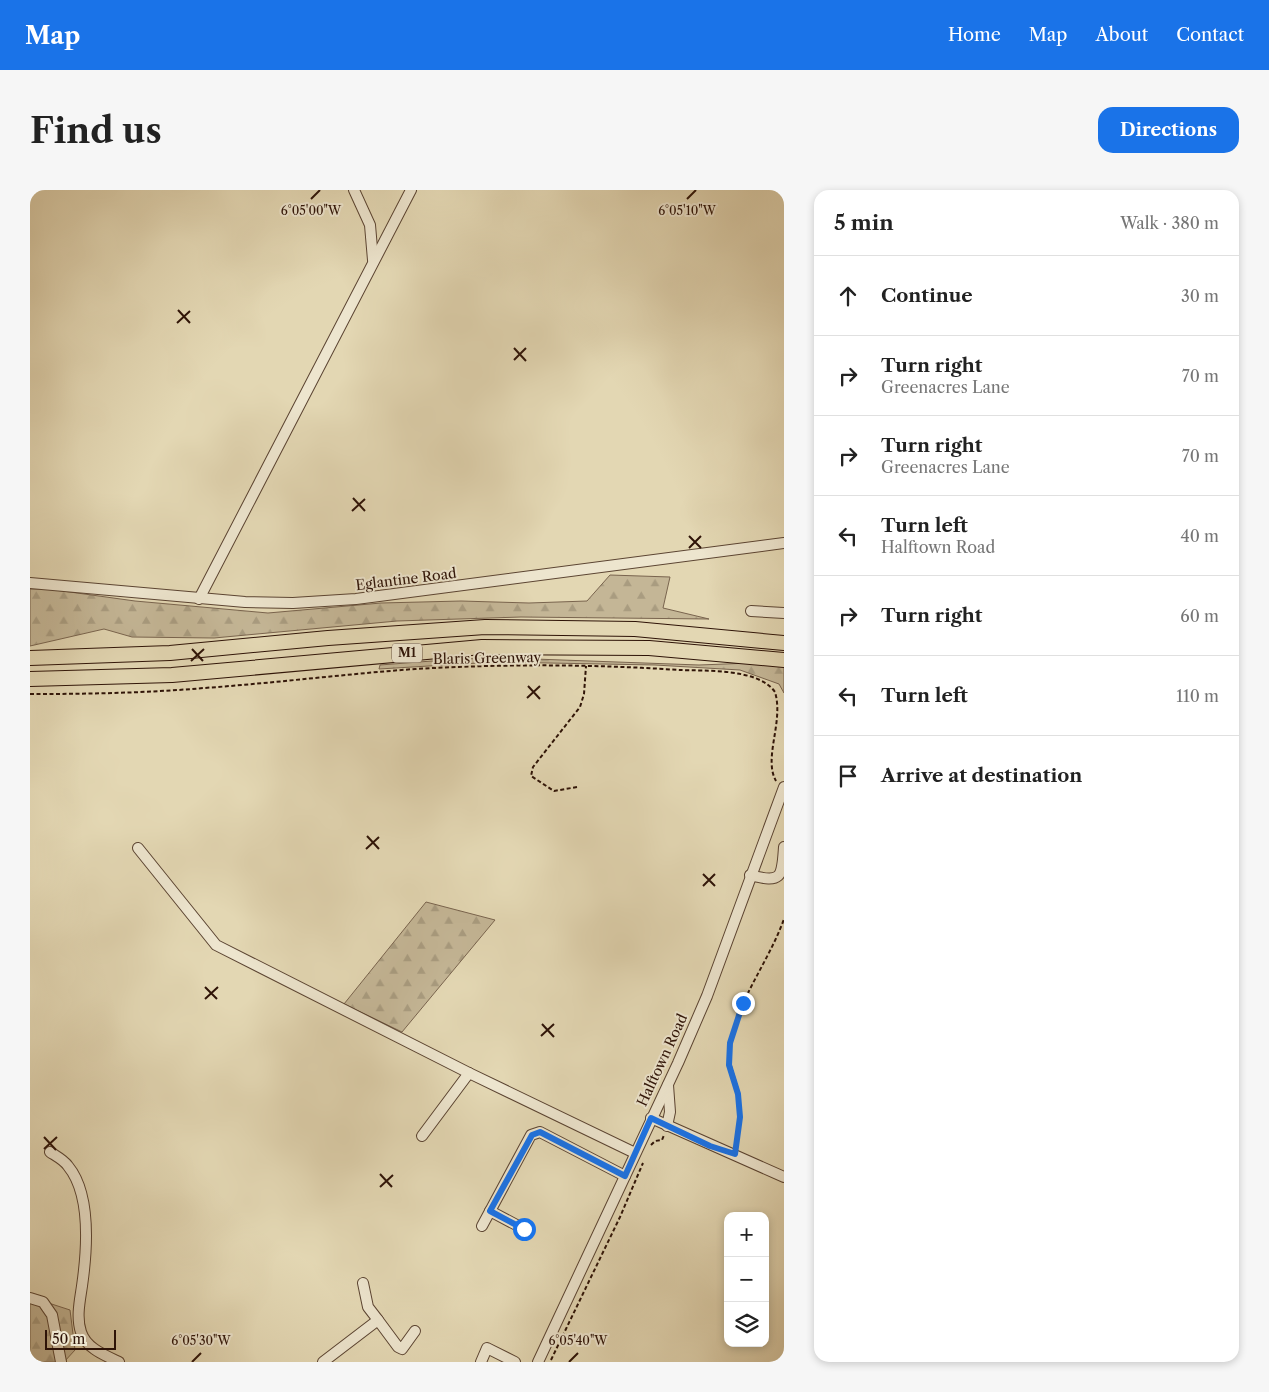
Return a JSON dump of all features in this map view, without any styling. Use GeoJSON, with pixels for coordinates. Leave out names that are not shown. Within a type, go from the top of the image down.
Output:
{"type":"FeatureCollection","features":[{"type":"Feature","properties":{"kind":"highway","name":"M1"},"geometry":{"type":"LineString","coordinates":[[30,658],[170,654],[328,638],[485,627],[635,629],[784,642]]}},
{"type":"Feature","properties":{"kind":"highway","name":"M1"},"geometry":{"type":"LineString","coordinates":[[30,679],[172,675],[482,647],[649,648],[784,660]]}},
{"type":"Feature","properties":{"kind":"street"},"geometry":{"type":"LineString","coordinates":[[354,190],[370,225],[373,262]]}},
{"type":"Feature","properties":{"kind":"street"},"geometry":{"type":"LineString","coordinates":[[199,600],[411,190]]}},
{"type":"Feature","properties":{"kind":"street","name":"Eglantine Road"},"geometry":{"type":"LineString","coordinates":[[30,583],[199,600],[293,603],[356,599],[784,543]]}},
{"type":"Feature","properties":{"kind":"street"},"geometry":{"type":"LineString","coordinates":[[750,611],[784,613]]}},
{"type":"Feature","properties":{"kind":"street","name":"Halftown Road"},"geometry":{"type":"LineString","coordinates":[[538,1362],[707,996],[783,789]]}},
{"type":"Feature","properties":{"kind":"street"},"geometry":{"type":"LineString","coordinates":[[750,875],[768,879],[775,879],[780,876],[783,870],[784,847]]}},
{"type":"Feature","properties":{"kind":"street"},"geometry":{"type":"LineString","coordinates":[[138,848],[216,945],[469,1073],[635,1153]]}},
{"type":"Feature","properties":{"kind":"street"},"geometry":{"type":"LineString","coordinates":[[422,1136],[469,1073]]}},
{"type":"Feature","properties":{"kind":"street"},"geometry":{"type":"LineString","coordinates":[[667,1126],[670,1112],[668,1084]]}},
{"type":"Feature","properties":{"kind":"street"},"geometry":{"type":"LineString","coordinates":[[651,1118],[784,1177]]}},
{"type":"Feature","properties":{"kind":"street"},"geometry":{"type":"LineString","coordinates":[[482,1226],[532,1135],[540,1132],[625,1176]]}},
{"type":"Feature","properties":{"kind":"street"},"geometry":{"type":"LineString","coordinates":[[50,1152],[68,1165],[78,1182],[83,1200],[87,1250],[78,1315],[81,1333],[93,1350],[118,1362]]}},
{"type":"Feature","properties":{"kind":"street"},"geometry":{"type":"LineString","coordinates":[[490,1211],[524,1229]]}},
{"type":"Feature","properties":{"kind":"street"},"geometry":{"type":"LineString","coordinates":[[363,1283],[368,1307],[398,1347],[402,1349],[415,1331]]}},
{"type":"Feature","properties":{"kind":"street"},"geometry":{"type":"LineString","coordinates":[[30,1298],[43,1302],[52,1315],[61,1362]]}},
{"type":"Feature","properties":{"kind":"street"},"geometry":{"type":"LineString","coordinates":[[323,1362],[378,1320]]}},
{"type":"Feature","properties":{"kind":"street"},"geometry":{"type":"LineString","coordinates":[[481,1362],[487,1348],[515,1362]]}},
{"type":"Feature","properties":{"kind":"path","name":"Blaris Greenway"},"geometry":{"type":"LineString","coordinates":[[30,694],[205,688],[417,669],[586,666],[737,674],[756,678],[767,684],[775,692],[782,707]]}},
{"type":"Feature","properties":{"kind":"path"},"geometry":{"type":"LineString","coordinates":[[577,787],[554,791],[531,776],[533,767],[580,707],[584,694],[586,666]]}},
{"type":"Feature","properties":{"kind":"path"},"geometry":{"type":"LineString","coordinates":[[776,755],[773,770],[774,779],[783,789]]}},
{"type":"Feature","properties":{"kind":"path"},"geometry":{"type":"LineString","coordinates":[[735,1154],[740,1117],[738,1094],[729,1065],[730,1043],[743,1003],[777,939],[784,919]]}},
{"type":"Feature","properties":{"kind":"path"},"geometry":{"type":"LineString","coordinates":[[650,1146],[655,1141],[662,1140],[667,1126]]}},
{"type":"Feature","properties":{"kind":"path"},"geometry":{"type":"LineString","coordinates":[[550,1362],[620,1217],[646,1155]]}},
{"type":"Feature","properties":{"kind":"green space"},"geometry":{"type":"Polygon","coordinates":[[[610,575],[670,577],[663,608],[709,619],[521,617],[397,621],[214,638],[132,637],[104,629],[30,646],[30,589],[48,589],[135,601],[268,613],[381,603],[587,601],[610,575]]]}},
{"type":"Feature","properties":{"kind":"green space"},"geometry":{"type":"Polygon","coordinates":[[[507,658],[699,665],[751,663],[784,667],[784,693],[779,684],[740,670],[655,665],[495,662],[379,669],[380,665],[458,659],[507,658]]]}},
{"type":"Feature","properties":{"kind":"green space"},"geometry":{"type":"Polygon","coordinates":[[[426,902],[495,920],[402,1032],[344,1004],[426,902]]]}},
{"type":"Feature","properties":{"kind":"green space"},"geometry":{"type":"Polygon","coordinates":[[[30,1297],[70,1310],[75,1350],[64,1362],[30,1362],[30,1297]]]}},
{"type":"Feature","properties":{"kind":"route"},"geometry":{"type":"LineString","coordinates":[[524,1229],[490,1211],[532,1135],[540,1132],[625,1176],[651,1118],[710,1146],[735,1154],[740,1117],[738,1094],[729,1065],[730,1043],[743,1003]]}}]}
